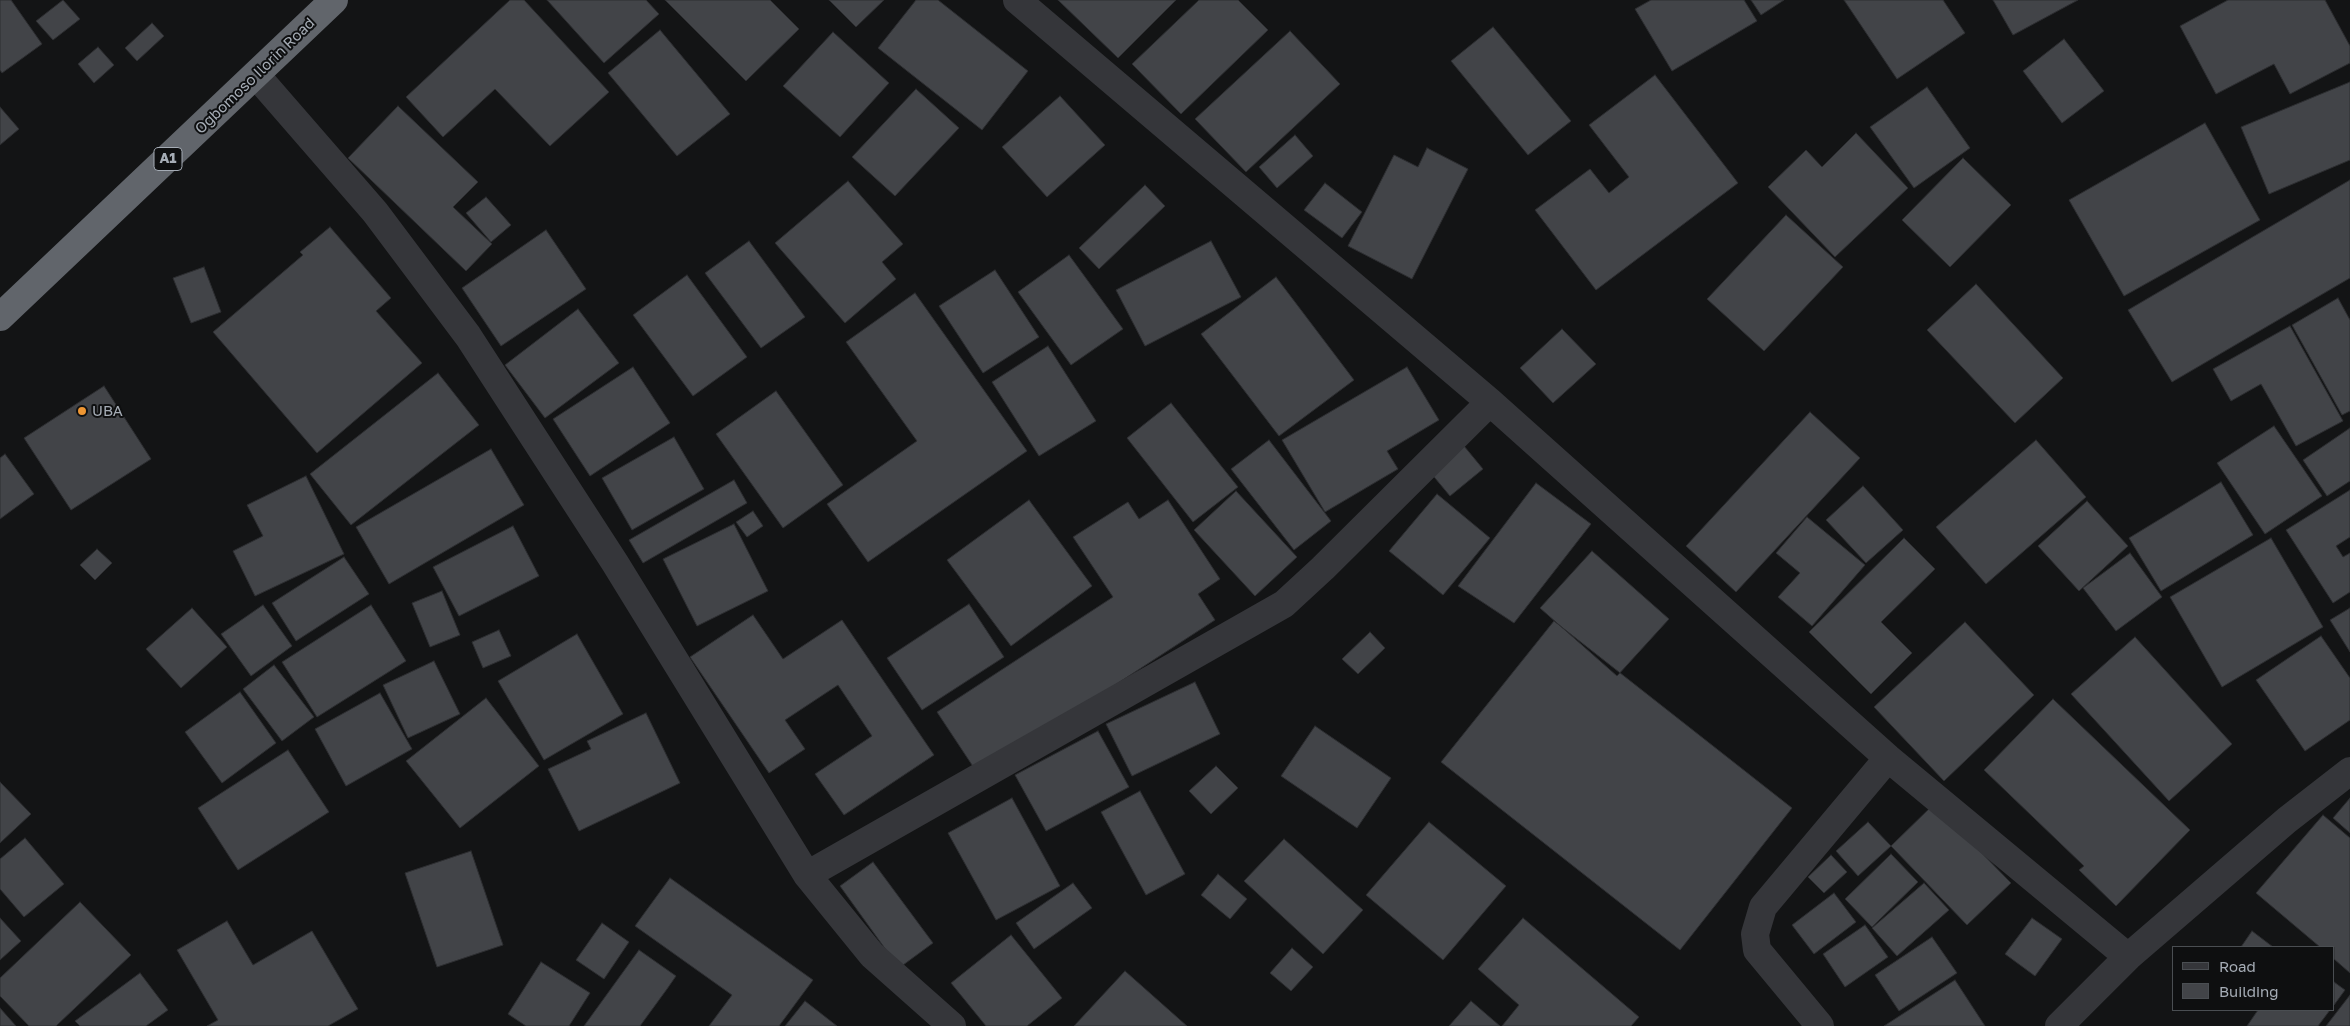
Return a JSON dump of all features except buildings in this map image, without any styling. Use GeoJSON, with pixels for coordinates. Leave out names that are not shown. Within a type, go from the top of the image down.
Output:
{"type":"FeatureCollection","features":[{"type":"Feature","properties":{"kind":"highway","name":"Ogbomoso Ilorin Road"},"geometry":{"type":"LineString","coordinates":[[0,317],[334,0]]}},
{"type":"Feature","properties":{"kind":"street"},"geometry":{"type":"LineString","coordinates":[[1017,0],[1490,402],[1888,758],[2128,957]]}},
{"type":"Feature","properties":{"kind":"street"},"geometry":{"type":"LineString","coordinates":[[256,75],[375,212],[468,336],[615,564],[806,875],[872,955],[952,1026]]}},
{"type":"Feature","properties":{"kind":"street"},"geometry":{"type":"LineString","coordinates":[[806,875],[1284,604],[1323,568],[1490,402]]}},
{"type":"Feature","properties":{"kind":"street"},"geometry":{"type":"LineString","coordinates":[[1820,1026],[1756,950],[1754,934],[1763,907],[1888,758]]}},
{"type":"Feature","properties":{"kind":"street"},"geometry":{"type":"LineString","coordinates":[[2059,1026],[2128,957],[2288,820],[2350,771]]}},
{"type":"Feature","properties":{"kind":"place","name":"UBA"},"geometry":{"type":"Point","coordinates":[82,411]}}]}
